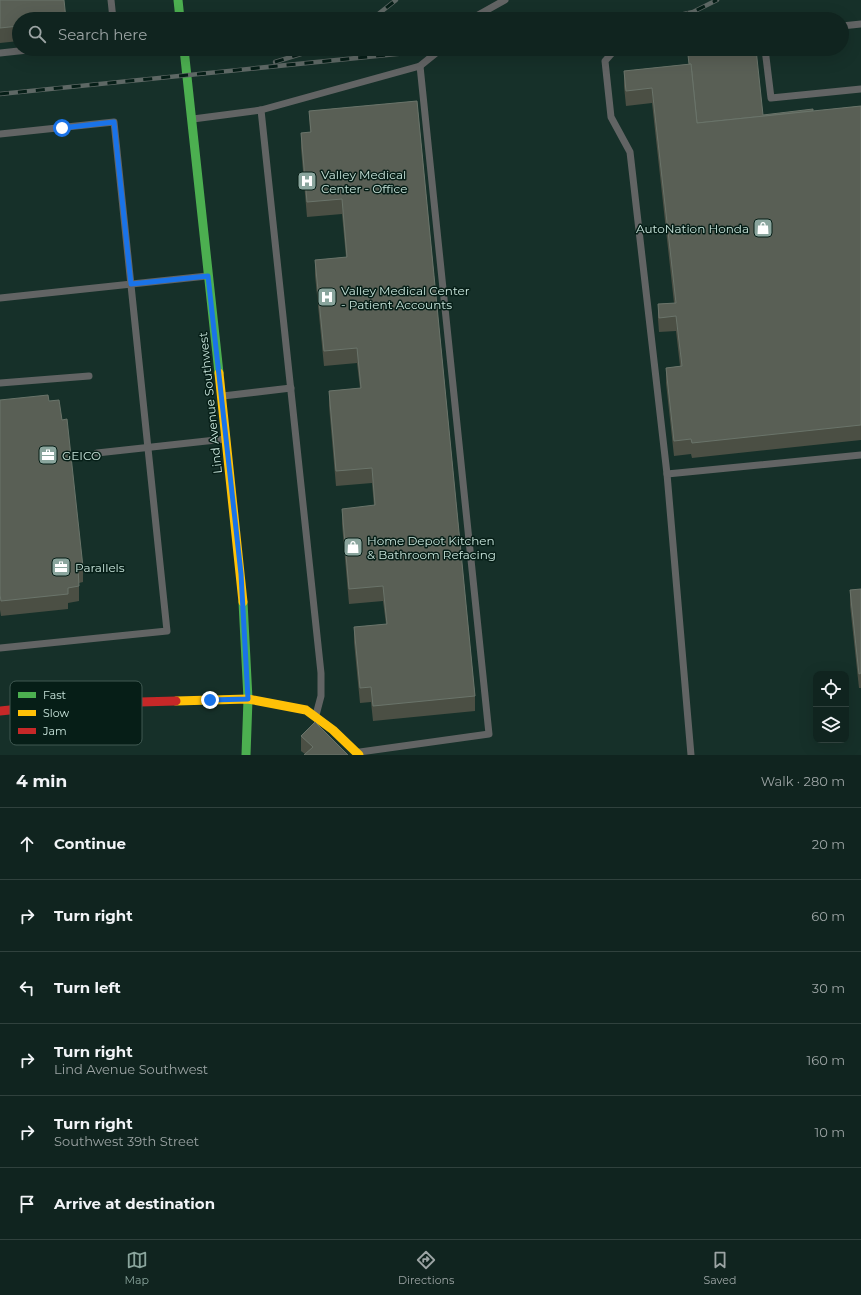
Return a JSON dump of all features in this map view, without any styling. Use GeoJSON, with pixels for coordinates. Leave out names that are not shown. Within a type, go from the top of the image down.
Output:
{"type":"FeatureCollection","features":[{"type":"Feature","properties":{"kind":"main road"},"geometry":{"type":"LineString","coordinates":[[178,0],[179,12]]}},
{"type":"Feature","properties":{"kind":"main road","name":"Lind Avenue Southwest"},"geometry":{"type":"LineString","coordinates":[[185,56],[225,439],[241,574],[248,699],[246,755]]}},
{"type":"Feature","properties":{"kind":"main road"},"geometry":{"type":"LineString","coordinates":[[142,702],[248,699],[299,708],[316,716],[357,754]]}},
{"type":"Feature","properties":{"kind":"main road"},"geometry":{"type":"LineString","coordinates":[[0,711],[10,710]]}},
{"type":"Feature","properties":{"kind":"lane"},"geometry":{"type":"LineString","coordinates":[[111,0],[113,12]]}},
{"type":"Feature","properties":{"kind":"lane"},"geometry":{"type":"LineString","coordinates":[[484,12],[505,0]]}},
{"type":"Feature","properties":{"kind":"lane"},"geometry":{"type":"LineString","coordinates":[[849,25],[861,24]]}},
{"type":"Feature","properties":{"kind":"lane"},"geometry":{"type":"LineString","coordinates":[[0,53],[12,52]]}},
{"type":"Feature","properties":{"kind":"lane"},"geometry":{"type":"LineString","coordinates":[[191,119],[261,110],[420,66],[432,56]]}},
{"type":"Feature","properties":{"kind":"lane"},"geometry":{"type":"LineString","coordinates":[[609,56],[605,61],[611,117],[630,152],[667,474],[691,755]]}},
{"type":"Feature","properties":{"kind":"lane"},"geometry":{"type":"LineString","coordinates":[[766,56],[771,98],[861,89]]}},
{"type":"Feature","properties":{"kind":"lane"},"geometry":{"type":"LineString","coordinates":[[357,754],[489,734],[420,66]]}},
{"type":"Feature","properties":{"kind":"lane"},"geometry":{"type":"LineString","coordinates":[[261,110],[321,673],[321,696],[316,716]]}},
{"type":"Feature","properties":{"kind":"lane"},"geometry":{"type":"LineString","coordinates":[[0,134],[114,122],[167,631],[0,648]]}},
{"type":"Feature","properties":{"kind":"lane"},"geometry":{"type":"LineString","coordinates":[[0,298],[208,276]]}},
{"type":"Feature","properties":{"kind":"lane"},"geometry":{"type":"LineString","coordinates":[[0,383],[89,376]]}},
{"type":"Feature","properties":{"kind":"lane"},"geometry":{"type":"LineString","coordinates":[[221,396],[291,388]]}},
{"type":"Feature","properties":{"kind":"lane"},"geometry":{"type":"LineString","coordinates":[[97,453],[225,439]]}},
{"type":"Feature","properties":{"kind":"lane"},"geometry":{"type":"LineString","coordinates":[[667,474],[861,455]]}},
{"type":"Feature","properties":{"kind":"building"},"geometry":{"type":"Polygon","coordinates":[[[0,0],[64,0],[65,12],[12,12],[12,27],[0,28],[0,0]]]}},
{"type":"Feature","properties":{"kind":"building"},"geometry":{"type":"Polygon","coordinates":[[[688,56],[757,56],[763,115],[813,109],[813,111],[697,123],[691,64],[689,64],[688,56]]]}},
{"type":"Feature","properties":{"kind":"building","name":"AutoNation Honda"},"geometry":{"type":"Polygon","coordinates":[[[691,64],[697,123],[861,106],[861,425],[692,443],[691,439],[674,441],[666,368],[682,366],[676,316],[659,318],[658,304],[676,303],[652,88],[626,91],[624,71],[691,64]]]}},
{"type":"Feature","properties":{"kind":"building"},"geometry":{"type":"Polygon","coordinates":[[[417,101],[475,696],[373,706],[371,687],[360,688],[354,627],[387,624],[383,586],[349,589],[342,509],[375,505],[372,468],[336,471],[329,391],[361,388],[357,348],[324,351],[315,260],[347,257],[342,199],[307,202],[301,133],[311,132],[309,111],[417,101]]]}},
{"type":"Feature","properties":{"kind":"building"},"geometry":{"type":"Polygon","coordinates":[[[48,395],[49,401],[59,400],[62,420],[67,419],[83,567],[78,568],[79,586],[68,588],[68,594],[1,601],[0,400],[48,395]]]}},
{"type":"Feature","properties":{"kind":"building"},"geometry":{"type":"Polygon","coordinates":[[[861,589],[861,673],[859,674],[850,590],[861,589]]]}},
{"type":"Feature","properties":{"kind":"building"},"geometry":{"type":"Polygon","coordinates":[[[315,722],[348,755],[304,755],[313,747],[301,736],[315,722]]]}},
{"type":"Feature","properties":{"kind":"railway"},"geometry":{"type":"LineString","coordinates":[[381,12],[396,0]]}},
{"type":"Feature","properties":{"kind":"railway"},"geometry":{"type":"LineString","coordinates":[[693,12],[717,0]]}},
{"type":"Feature","properties":{"kind":"railway"},"geometry":{"type":"LineString","coordinates":[[275,62],[294,56]]}},
{"type":"Feature","properties":{"kind":"railway"},"geometry":{"type":"LineString","coordinates":[[0,94],[377,56]]}},
{"type":"Feature","properties":{"kind":"traffic: fast"},"geometry":{"type":"LineString","coordinates":[[178,0],[179,12]]}},
{"type":"Feature","properties":{"kind":"traffic: fast"},"geometry":{"type":"LineString","coordinates":[[185,56],[219,373]]}},
{"type":"Feature","properties":{"kind":"traffic: fast"},"geometry":{"type":"LineString","coordinates":[[243,602],[248,699],[246,755]]}},
{"type":"Feature","properties":{"kind":"traffic: slow"},"geometry":{"type":"LineString","coordinates":[[219,373],[243,602]]}},
{"type":"Feature","properties":{"kind":"traffic: slow"},"geometry":{"type":"LineString","coordinates":[[176,701],[248,699],[306,710],[333,730],[359,755]]}},
{"type":"Feature","properties":{"kind":"traffic: jam"},"geometry":{"type":"LineString","coordinates":[[142,702],[176,701]]}},
{"type":"Feature","properties":{"kind":"traffic: jam"},"geometry":{"type":"LineString","coordinates":[[0,711],[10,710]]}},
{"type":"Feature","properties":{"kind":"place","name":"Valley Medical Center - Office"},"geometry":{"type":"Point","coordinates":[307,181]}},
{"type":"Feature","properties":{"kind":"place","name":"AutoNation Honda"},"geometry":{"type":"Point","coordinates":[763,228]}},
{"type":"Feature","properties":{"kind":"place","name":"Valley Medical Center - Patient Accounts"},"geometry":{"type":"Point","coordinates":[327,297]}},
{"type":"Feature","properties":{"kind":"place","name":"GEICO"},"geometry":{"type":"Point","coordinates":[48,455]}},
{"type":"Feature","properties":{"kind":"place","name":"Home Depot Kitchen & Bathroom Refacing"},"geometry":{"type":"Point","coordinates":[353,547]}},
{"type":"Feature","properties":{"kind":"place","name":"Parallels"},"geometry":{"type":"Point","coordinates":[61,567]}},
{"type":"Feature","properties":{"kind":"route"},"geometry":{"type":"LineString","coordinates":[[62,128],[114,122],[131,284],[208,276],[241,574],[248,699],[210,700]]}}]}
